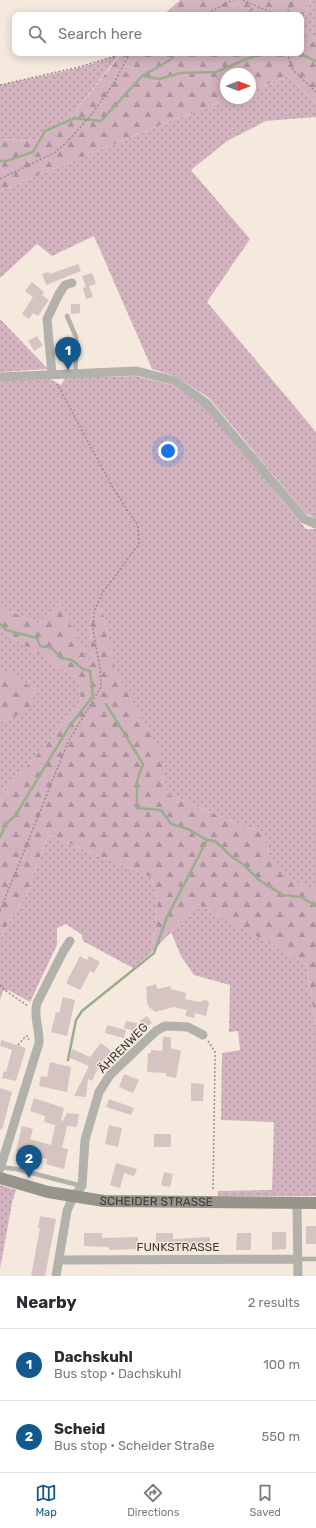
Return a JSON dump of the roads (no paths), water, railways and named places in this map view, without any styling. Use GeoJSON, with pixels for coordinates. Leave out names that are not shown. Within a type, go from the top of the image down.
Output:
{"type":"FeatureCollection","features":[{"type":"Feature","properties":{"kind":"main road","name":"SCHEIDER STRASSE"},"geometry":{"type":"LineString","coordinates":[[0,1178],[48,1192],[73,1197],[116,1201],[316,1203]]}},
{"type":"Feature","properties":{"kind":"street"},"geometry":{"type":"LineString","coordinates":[[52,374],[47,319],[59,294],[65,286],[72,283]]}},
{"type":"Feature","properties":{"kind":"street"},"geometry":{"type":"LineString","coordinates":[[0,376],[137,371],[175,381],[206,403],[304,519],[316,524]]}},
{"type":"Feature","properties":{"kind":"street"},"geometry":{"type":"LineString","coordinates":[[0,1168],[36,1056],[40,1036],[35,1011],[70,941]]}},
{"type":"Feature","properties":{"kind":"street","name":"ÄHRENWEG"},"geometry":{"type":"LineString","coordinates":[[82,1186],[85,1140],[98,1092],[110,1075],[156,1031],[165,1026],[188,1027],[203,1035]]}},
{"type":"Feature","properties":{"kind":"street"},"geometry":{"type":"LineString","coordinates":[[56,1276],[67,1211],[73,1197],[82,1186]]}},
{"type":"Feature","properties":{"kind":"street"},"geometry":{"type":"LineString","coordinates":[[297,1203],[298,1276]]}},
{"type":"Feature","properties":{"kind":"street","name":"FUNKSTRASSE"},"geometry":{"type":"LineString","coordinates":[[59,1260],[297,1259]]}},
{"type":"Feature","properties":{"kind":"lane"},"geometry":{"type":"LineString","coordinates":[[68,316],[76,337],[77,348],[75,374]]}},
{"type":"Feature","properties":{"kind":"lane"},"geometry":{"type":"LineString","coordinates":[[0,1168],[16,1169],[82,1186]]}},
{"type":"Feature","properties":{"kind":"lane"},"geometry":{"type":"LineString","coordinates":[[297,1259],[316,1259]]}},
{"type":"Feature","properties":{"kind":"waterway"},"geometry":{"type":"LineString","coordinates":[[142,76],[170,60],[173,56]]}},
{"type":"Feature","properties":{"kind":"waterway"},"geometry":{"type":"LineString","coordinates":[[0,161],[6,161],[33,152],[45,131],[75,118],[101,121],[142,76],[159,79],[181,73],[216,72],[254,56]]}},
{"type":"Feature","properties":{"kind":"waterway"},"geometry":{"type":"LineString","coordinates":[[304,56],[316,61]]}},
{"type":"Feature","properties":{"kind":"waterway"},"geometry":{"type":"LineString","coordinates":[[0,624],[6,630],[37,638],[40,646],[52,648],[61,658],[72,660],[83,669],[90,671]]}},
{"type":"Feature","properties":{"kind":"waterway"},"geometry":{"type":"LineString","coordinates":[[0,837],[6,824],[15,816],[69,727],[93,696],[90,671]]}},
{"type":"Feature","properties":{"kind":"waterway"},"geometry":{"type":"LineString","coordinates":[[106,704],[143,764],[137,781],[137,808],[161,810],[171,824],[188,829],[207,840],[215,841],[231,856],[243,864],[259,880],[283,895],[301,897],[311,903],[316,904]]}},
{"type":"Feature","properties":{"kind":"waterway"},"geometry":{"type":"LineString","coordinates":[[68,1060],[76,1020],[82,1011],[154,953],[167,917],[207,840]]}},
{"type":"Feature","properties":{"kind":"place","name":"Dachskuhl"},"geometry":{"type":"Point","coordinates":[68,370]}},
{"type":"Feature","properties":{"kind":"place","name":"Scheid"},"geometry":{"type":"Point","coordinates":[29,1178]}}]}
